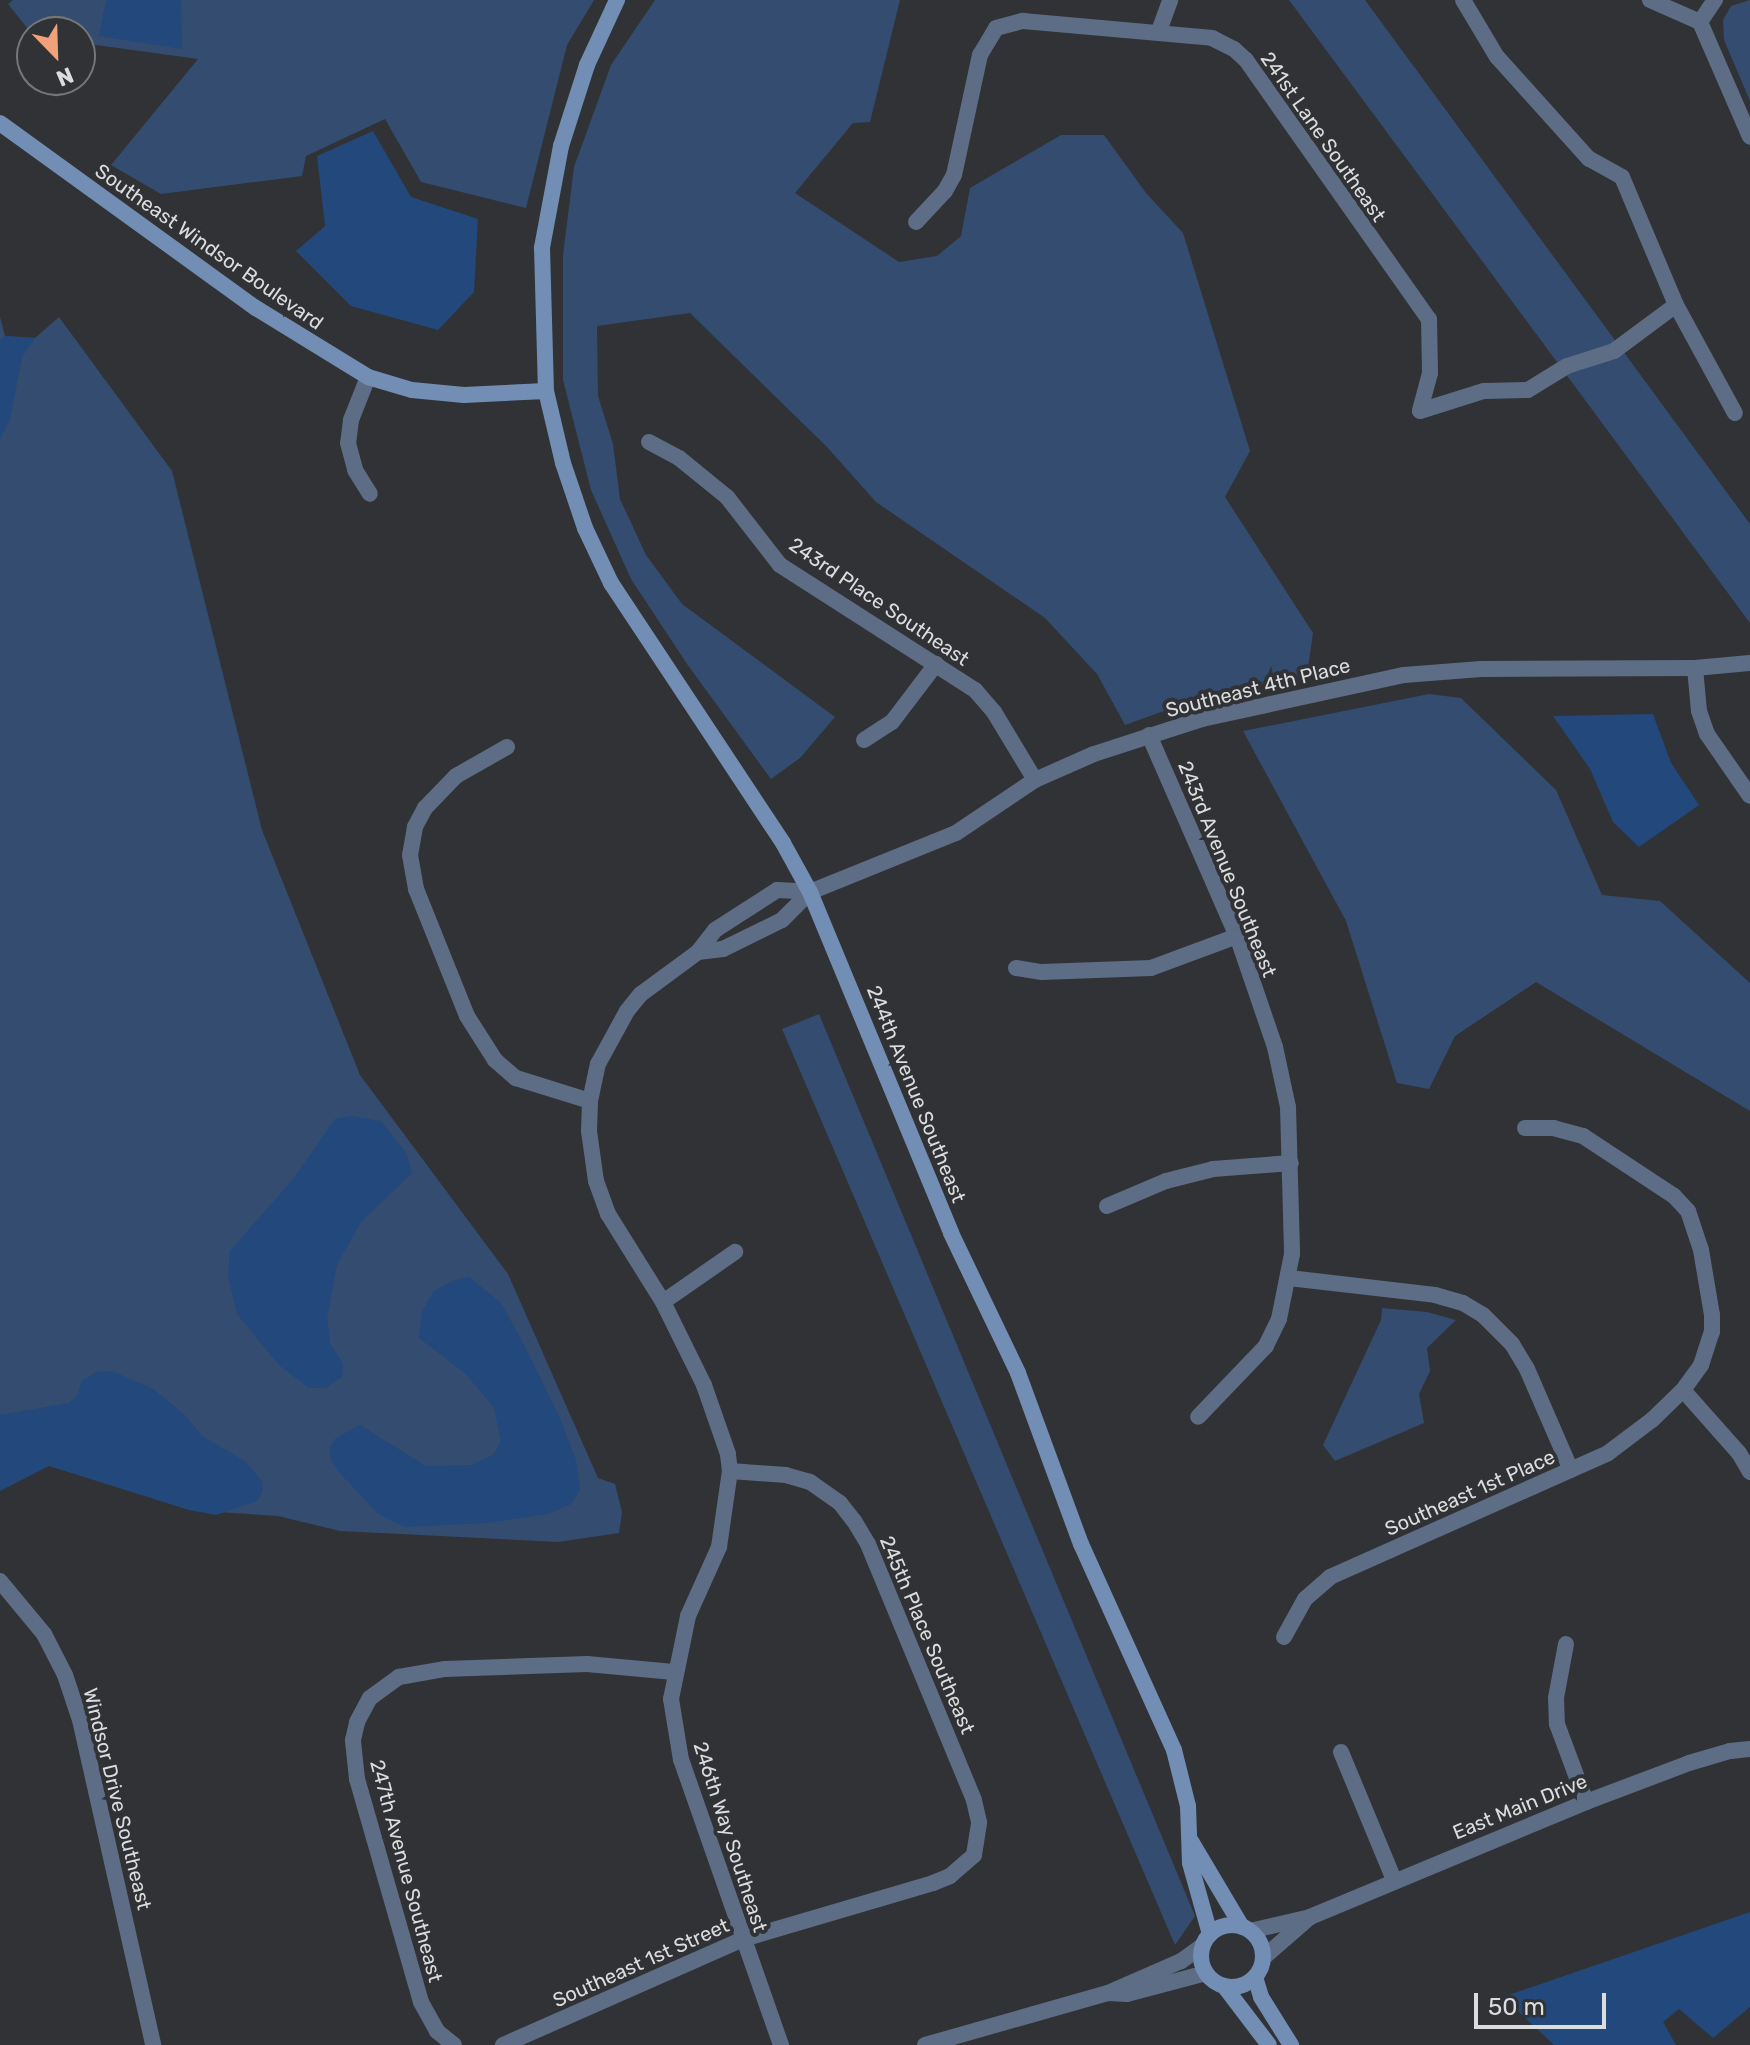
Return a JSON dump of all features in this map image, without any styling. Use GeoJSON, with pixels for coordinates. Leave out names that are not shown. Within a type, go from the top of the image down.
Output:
{"type":"FeatureCollection","features":[{"type":"Feature","properties":{"kind":"street","name":"244th Avenue Southeast"},"geometry":{"type":"LineString","coordinates":[[617,0],[587,65],[561,146],[546,214],[541,306],[546,391],[563,463],[585,528],[611,583],[783,843],[810,892],[951,1233],[1018,1373],[1086,1556],[1174,1750],[1184,1780],[1191,1841],[1190,1863],[1206,1940]]}},
{"type":"Feature","properties":{"kind":"street"},"geometry":{"type":"LineString","coordinates":[[1159,31],[1170,0]]}},
{"type":"Feature","properties":{"kind":"street"},"geometry":{"type":"LineString","coordinates":[[1463,0],[1497,57],[1589,159],[1622,177],[1676,305],[1735,413]]}},
{"type":"Feature","properties":{"kind":"street"},"geometry":{"type":"LineString","coordinates":[[1650,0],[1700,22],[1750,137]]}},
{"type":"Feature","properties":{"kind":"street"},"geometry":{"type":"LineString","coordinates":[[1700,22],[1715,0]]}},
{"type":"Feature","properties":{"kind":"street","name":"241st Lane Southeast"},"geometry":{"type":"LineString","coordinates":[[916,222],[945,191],[954,175],[980,55],[996,28],[1023,21],[1159,31],[1212,38],[1240,54],[1429,319],[1430,373],[1420,411],[1484,391],[1528,390],[1567,366],[1614,351],[1676,305]]}},
{"type":"Feature","properties":{"kind":"street","name":"Southeast Windsor Boulevard"},"geometry":{"type":"LineString","coordinates":[[0,123],[256,308],[368,377],[412,390],[464,395],[546,391]]}},
{"type":"Feature","properties":{"kind":"street"},"geometry":{"type":"LineString","coordinates":[[368,377],[351,420],[348,443],[355,470],[370,494]]}},
{"type":"Feature","properties":{"kind":"street","name":"243rd Place Southeast"},"geometry":{"type":"LineString","coordinates":[[649,442],[679,458],[727,497],[780,565],[975,690],[994,712],[1035,780]]}},
{"type":"Feature","properties":{"kind":"street","name":"Southeast 4th Place"},"geometry":{"type":"LineString","coordinates":[[698,952],[723,949],[782,920],[810,892],[956,833],[1035,780],[1149,735],[1300,695],[1404,675],[1481,669],[1695,668],[1750,663]]}},
{"type":"Feature","properties":{"kind":"street"},"geometry":{"type":"LineString","coordinates":[[864,740],[892,722],[936,664]]}},
{"type":"Feature","properties":{"kind":"street"},"geometry":{"type":"LineString","coordinates":[[1695,668],[1699,711],[1707,734],[1750,796]]}},
{"type":"Feature","properties":{"kind":"street","name":"243rd Avenue Southeast"},"geometry":{"type":"LineString","coordinates":[[1149,735],[1237,936],[1275,1047],[1288,1107],[1293,1210],[1289,1278],[1279,1319],[1266,1346],[1198,1417]]}},
{"type":"Feature","properties":{"kind":"street"},"geometry":{"type":"LineString","coordinates":[[507,747],[456,776],[425,808],[415,827],[410,855],[416,889],[467,1016],[495,1060],[516,1078],[590,1101]]}},
{"type":"Feature","properties":{"kind":"street","name":"Southeast 4th Place"},"geometry":{"type":"LineString","coordinates":[[590,1101],[598,1064],[627,1011],[665,974],[698,952],[715,930],[777,890],[810,892]]}},
{"type":"Feature","properties":{"kind":"street"},"geometry":{"type":"LineString","coordinates":[[1016,968],[1042,972],[1151,968],[1237,936]]}},
{"type":"Feature","properties":{"kind":"street","name":"246th Way Southeast"},"geometry":{"type":"LineString","coordinates":[[590,1101],[590,1155],[608,1214],[663,1302],[704,1385],[730,1471],[719,1547],[688,1616],[674,1672],[671,1699],[681,1760],[781,2045]]}},
{"type":"Feature","properties":{"kind":"street","name":"Southeast 1st Place"},"geometry":{"type":"LineString","coordinates":[[1284,1637],[1305,1599],[1330,1577],[1571,1470],[1629,1439],[1683,1390],[1701,1365],[1712,1332],[1701,1250],[1688,1211],[1674,1196],[1583,1136],[1554,1128],[1525,1128]]}},
{"type":"Feature","properties":{"kind":"street"},"geometry":{"type":"LineString","coordinates":[[1107,1206],[1136,1191],[1213,1169],[1291,1163]]}},
{"type":"Feature","properties":{"kind":"street"},"geometry":{"type":"LineString","coordinates":[[663,1302],[735,1252]]}},
{"type":"Feature","properties":{"kind":"street"},"geometry":{"type":"LineString","coordinates":[[1289,1278],[1435,1295],[1463,1303],[1483,1315],[1512,1344],[1527,1369],[1571,1470]]}},
{"type":"Feature","properties":{"kind":"street"},"geometry":{"type":"LineString","coordinates":[[1683,1390],[1739,1453],[1750,1472]]}},
{"type":"Feature","properties":{"kind":"street","name":"245th Place Southeast"},"geometry":{"type":"LineString","coordinates":[[730,1471],[786,1475],[810,1482],[840,1503],[854,1521],[868,1544],[974,1800],[979,1822],[974,1855]]}},
{"type":"Feature","properties":{"kind":"street","name":"Windsor Drive Southeast"},"geometry":{"type":"LineString","coordinates":[[0,1581],[44,1634],[65,1675],[80,1720],[153,2045]]}},
{"type":"Feature","properties":{"kind":"street"},"geometry":{"type":"LineString","coordinates":[[1566,1644],[1556,1698],[1557,1724],[1586,1802]]}},
{"type":"Feature","properties":{"kind":"street","name":"247th Avenue Southeast"},"geometry":{"type":"LineString","coordinates":[[454,2045],[437,2031],[421,2002],[357,1779],[353,1740],[357,1722],[370,1698],[399,1677],[445,1669],[587,1664],[674,1672]]}},
{"type":"Feature","properties":{"kind":"street","name":"East Main Drive"},"geometry":{"type":"LineString","coordinates":[[1246,1929],[1310,1917],[1586,1802],[1689,1763],[1750,1749]]}},
{"type":"Feature","properties":{"kind":"street"},"geometry":{"type":"LineString","coordinates":[[1341,1752],[1394,1880]]}},
{"type":"Feature","properties":{"kind":"street","name":"244th Avenue Southeast"},"geometry":{"type":"LineString","coordinates":[[1191,1841],[1246,1929]]}},
{"type":"Feature","properties":{"kind":"street","name":"Southeast 1st Street"},"geometry":{"type":"LineString","coordinates":[[503,2045],[743,1939],[933,1883],[950,1876],[974,1855]]}},
{"type":"Feature","properties":{"kind":"street","name":"East Main Drive"},"geometry":{"type":"LineString","coordinates":[[1263,1958],[1310,1917]]}},
{"type":"Feature","properties":{"kind":"street"},"geometry":{"type":"LineString","coordinates":[[925,2045],[1108,1993],[1181,1961],[1225,1925],[1246,1929],[1261,1944],[1263,1958],[1255,1977],[1241,1986],[1224,1986]]}},
{"type":"Feature","properties":{"kind":"street"},"geometry":{"type":"LineString","coordinates":[[1206,1940],[1201,1960],[1206,1973],[1224,1986],[1269,2045]]}},
{"type":"Feature","properties":{"kind":"street"},"geometry":{"type":"LineString","coordinates":[[1108,1993],[1127,1994],[1206,1973]]}},
{"type":"Feature","properties":{"kind":"street"},"geometry":{"type":"LineString","coordinates":[[1255,1977],[1261,1997],[1291,2045]]}},
{"type":"Feature","properties":{"kind":"shaded area"},"geometry":{"type":"Polygon","coordinates":[[[13,0],[594,0],[567,45],[526,208],[421,182],[385,119],[306,156],[302,176],[161,194],[111,165],[198,59],[96,45],[96,16],[18,16],[8,4],[13,0]]]}},
{"type":"Feature","properties":{"kind":"shaded area"},"geometry":{"type":"Polygon","coordinates":[[[106,0],[181,0],[182,49],[99,36],[106,0]]]}},
{"type":"Feature","properties":{"kind":"shaded area"},"geometry":{"type":"Polygon","coordinates":[[[655,0],[900,0],[870,122],[853,123],[795,193],[899,262],[937,256],[961,236],[970,188],[1061,135],[1104,135],[1146,193],[1183,233],[1250,451],[1225,497],[1313,633],[1307,675],[1189,702],[1125,725],[1097,674],[1045,618],[876,502],[827,447],[690,313],[597,326],[598,396],[613,444],[620,499],[646,555],[682,604],[835,717],[800,758],[771,779],[687,664],[631,579],[591,490],[563,380],[563,255],[574,167],[611,65],[655,0]]]}},
{"type":"Feature","properties":{"kind":"shaded area"},"geometry":{"type":"Polygon","coordinates":[[[1289,0],[1365,0],[1750,524],[1750,623],[1289,0]]]}},
{"type":"Feature","properties":{"kind":"shaded area"},"geometry":{"type":"Polygon","coordinates":[[[1750,0],[1750,101],[1724,40],[1723,20],[1731,6],[1750,0]]]}},
{"type":"Feature","properties":{"kind":"shaded area"},"geometry":{"type":"Polygon","coordinates":[[[373,131],[411,197],[478,219],[474,292],[438,330],[351,306],[296,251],[325,226],[317,156],[373,131]]]}},
{"type":"Feature","properties":{"kind":"shaded area"},"geometry":{"type":"Polygon","coordinates":[[[0,317],[5,336],[35,338],[59,317],[172,471],[262,830],[360,1075],[508,1274],[598,1478],[615,1484],[622,1512],[619,1533],[558,1542],[340,1531],[278,1516],[189,1510],[43,1462],[0,1487],[0,317]]]}},
{"type":"Feature","properties":{"kind":"shaded area"},"geometry":{"type":"Polygon","coordinates":[[[5,336],[35,338],[22,357],[10,420],[0,439],[0,340],[5,336]]]}},
{"type":"Feature","properties":{"kind":"shaded area"},"geometry":{"type":"Polygon","coordinates":[[[1429,694],[1461,698],[1556,790],[1602,895],[1660,901],[1750,983],[1750,1111],[1536,982],[1455,1036],[1429,1089],[1397,1083],[1346,921],[1243,731],[1429,694]]]}},
{"type":"Feature","properties":{"kind":"shaded area"},"geometry":{"type":"Polygon","coordinates":[[[1653,714],[1671,763],[1699,805],[1639,847],[1613,822],[1590,769],[1553,716],[1653,714]]]}},
{"type":"Feature","properties":{"kind":"shaded area"},"geometry":{"type":"Polygon","coordinates":[[[819,1014],[1195,1916],[1175,1945],[782,1029],[819,1014]]]}},
{"type":"Feature","properties":{"kind":"shaded area"},"geometry":{"type":"Polygon","coordinates":[[[351,1116],[381,1121],[407,1154],[412,1173],[361,1222],[337,1265],[327,1318],[330,1343],[343,1364],[342,1377],[325,1388],[309,1388],[279,1365],[237,1314],[228,1276],[230,1251],[293,1179],[335,1119],[351,1116]]]}},
{"type":"Feature","properties":{"kind":"shaded area"},"geometry":{"type":"Polygon","coordinates":[[[469,1277],[501,1303],[522,1341],[559,1416],[576,1460],[580,1490],[571,1504],[548,1514],[486,1523],[404,1527],[378,1514],[339,1472],[331,1459],[330,1447],[336,1438],[360,1425],[426,1466],[472,1465],[493,1455],[501,1441],[494,1408],[466,1374],[419,1338],[422,1311],[434,1291],[455,1280],[469,1277]]]}},
{"type":"Feature","properties":{"kind":"shaded area"},"geometry":{"type":"Polygon","coordinates":[[[1382,1308],[1427,1312],[1456,1320],[1427,1348],[1430,1371],[1419,1394],[1424,1423],[1335,1461],[1323,1445],[1381,1320],[1382,1308]]]}},
{"type":"Feature","properties":{"kind":"shaded area"},"geometry":{"type":"Polygon","coordinates":[[[112,1371],[153,1389],[185,1415],[202,1436],[246,1462],[262,1481],[263,1491],[257,1501],[216,1515],[189,1510],[49,1466],[0,1491],[0,1415],[69,1403],[77,1396],[82,1381],[96,1372],[112,1371]]]}},
{"type":"Feature","properties":{"kind":"shaded area"},"geometry":{"type":"Polygon","coordinates":[[[1750,1912],[1750,2007],[1713,2038],[1679,2009],[1663,2022],[1676,2045],[1554,2045],[1503,1997],[1750,1912]]]}}]}
